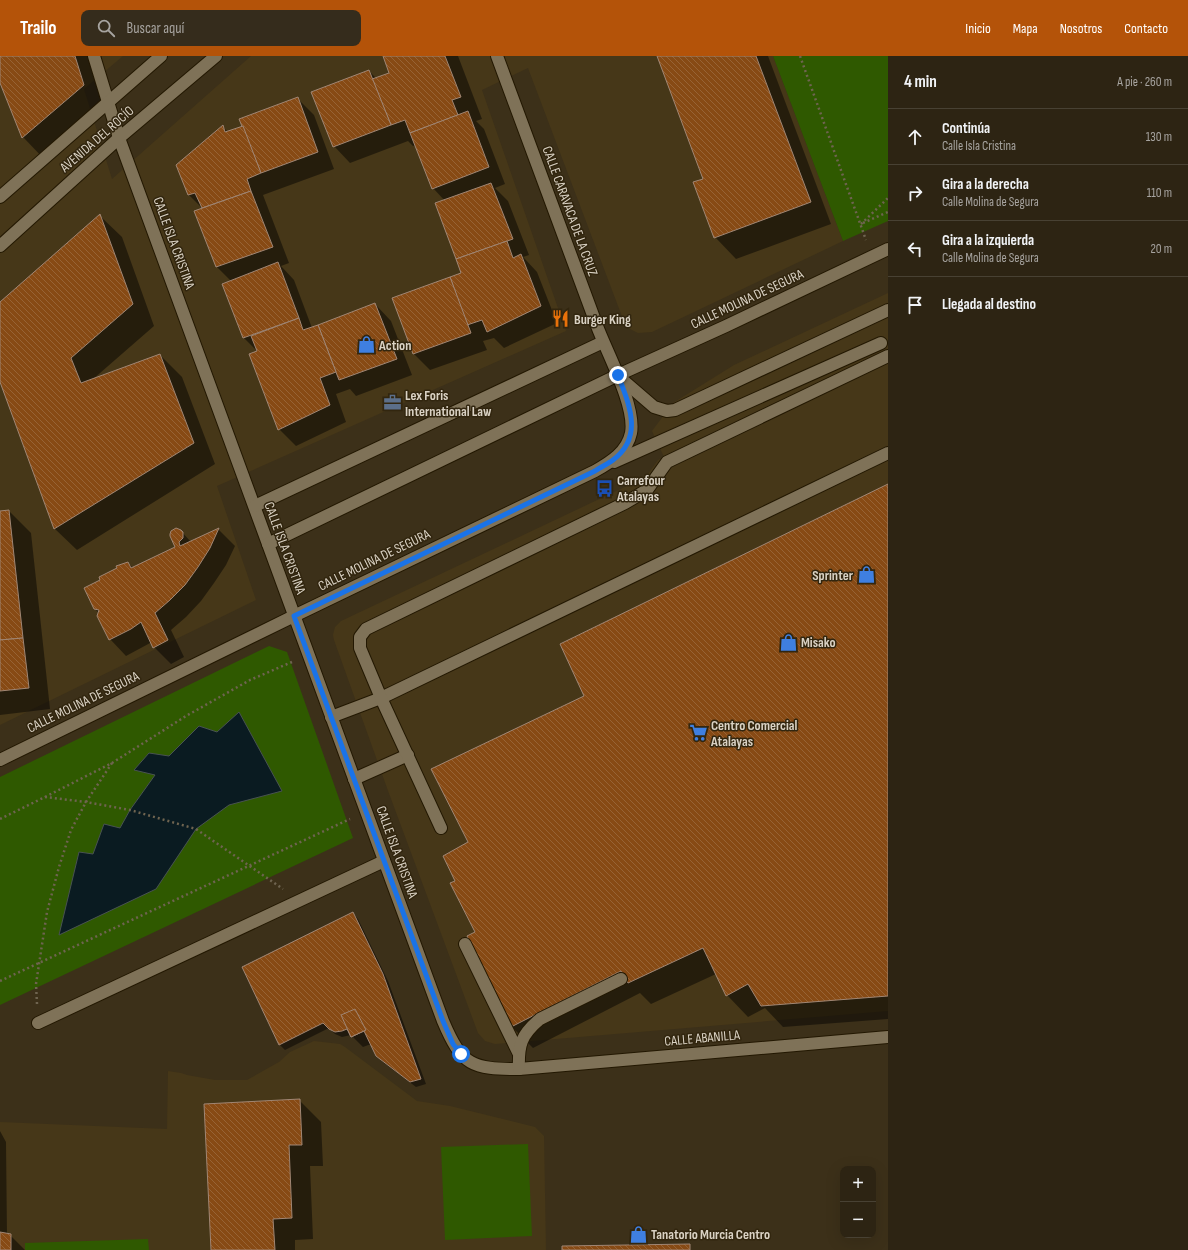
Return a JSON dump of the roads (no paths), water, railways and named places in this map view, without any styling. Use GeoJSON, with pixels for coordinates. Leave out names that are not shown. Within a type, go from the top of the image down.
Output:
{"type":"FeatureCollection","features":[{"type":"Feature","properties":{"kind":"street","name":"CALLE ISLA CRISTINA"},"geometry":{"type":"LineString","coordinates":[[94,56],[119,138],[443,1021],[453,1044],[461,1054],[471,1062],[484,1067],[519,1069]]}},
{"type":"Feature","properties":{"kind":"street","name":"AVENIDA DEL ROCÍO"},"geometry":{"type":"LineString","coordinates":[[0,197],[161,56]]}},
{"type":"Feature","properties":{"kind":"street","name":"AVENIDA DEL ROCÍO"},"geometry":{"type":"LineString","coordinates":[[0,246],[119,138],[216,56]]}},
{"type":"Feature","properties":{"kind":"street","name":"CALLE CARAVACA DE LA CRUZ"},"geometry":{"type":"LineString","coordinates":[[497,56],[603,342],[618,375]]}},
{"type":"Feature","properties":{"kind":"street","name":"CALLE MOLINA DE SEGURA"},"geometry":{"type":"LineString","coordinates":[[268,544],[618,375],[726,326],[888,248]]}},
{"type":"Feature","properties":{"kind":"street"},"geometry":{"type":"LineString","coordinates":[[618,375],[654,407],[666,411],[675,410],[888,310]]}},
{"type":"Feature","properties":{"kind":"street"},"geometry":{"type":"LineString","coordinates":[[255,506],[603,342]]}},
{"type":"Feature","properties":{"kind":"street"},"geometry":{"type":"LineString","coordinates":[[595,471],[881,343]]}},
{"type":"Feature","properties":{"kind":"street"},"geometry":{"type":"LineString","coordinates":[[441,828],[381,698],[360,648],[360,637],[366,629],[625,503],[648,490],[668,462],[888,356]]}},
{"type":"Feature","properties":{"kind":"street","name":"CALLE MOLINA DE SEGURA"},"geometry":{"type":"LineString","coordinates":[[0,760],[595,471],[614,460],[623,450],[631,432],[630,410],[618,375]]}},
{"type":"Feature","properties":{"kind":"street"},"geometry":{"type":"LineString","coordinates":[[331,717],[381,698],[888,453]]}},
{"type":"Feature","properties":{"kind":"street"},"geometry":{"type":"LineString","coordinates":[[354,779],[408,756]]}},
{"type":"Feature","properties":{"kind":"street"},"geometry":{"type":"LineString","coordinates":[[38,1023],[384,861]]}},
{"type":"Feature","properties":{"kind":"street"},"geometry":{"type":"LineString","coordinates":[[465,944],[519,1054]]}},
{"type":"Feature","properties":{"kind":"street"},"geometry":{"type":"LineString","coordinates":[[519,1069],[519,1054],[522,1041],[528,1029],[540,1019],[621,979]]}},
{"type":"Feature","properties":{"kind":"street","name":"CALLE ABANILLA"},"geometry":{"type":"LineString","coordinates":[[519,1069],[888,1038]]}},
{"type":"Feature","properties":{"kind":"place","name":"Burger King"},"geometry":{"type":"Point","coordinates":[561,319]}},
{"type":"Feature","properties":{"kind":"place","name":"Action"},"geometry":{"type":"Point","coordinates":[366,345]}},
{"type":"Feature","properties":{"kind":"place","name":"Lex Foris International Law"},"geometry":{"type":"Point","coordinates":[392,403]}},
{"type":"Feature","properties":{"kind":"place","name":"Carrefour Atalayas"},"geometry":{"type":"Point","coordinates":[604,488]}},
{"type":"Feature","properties":{"kind":"place","name":"Sprinter"},"geometry":{"type":"Point","coordinates":[866,575]}},
{"type":"Feature","properties":{"kind":"place","name":"Misako"},"geometry":{"type":"Point","coordinates":[788,642]}},
{"type":"Feature","properties":{"kind":"place","name":"Centro Comercial Atalayas"},"geometry":{"type":"Point","coordinates":[698,733]}},
{"type":"Feature","properties":{"kind":"place","name":"Tanatorio Murcia Centro"},"geometry":{"type":"Point","coordinates":[638,1234]}}]}
